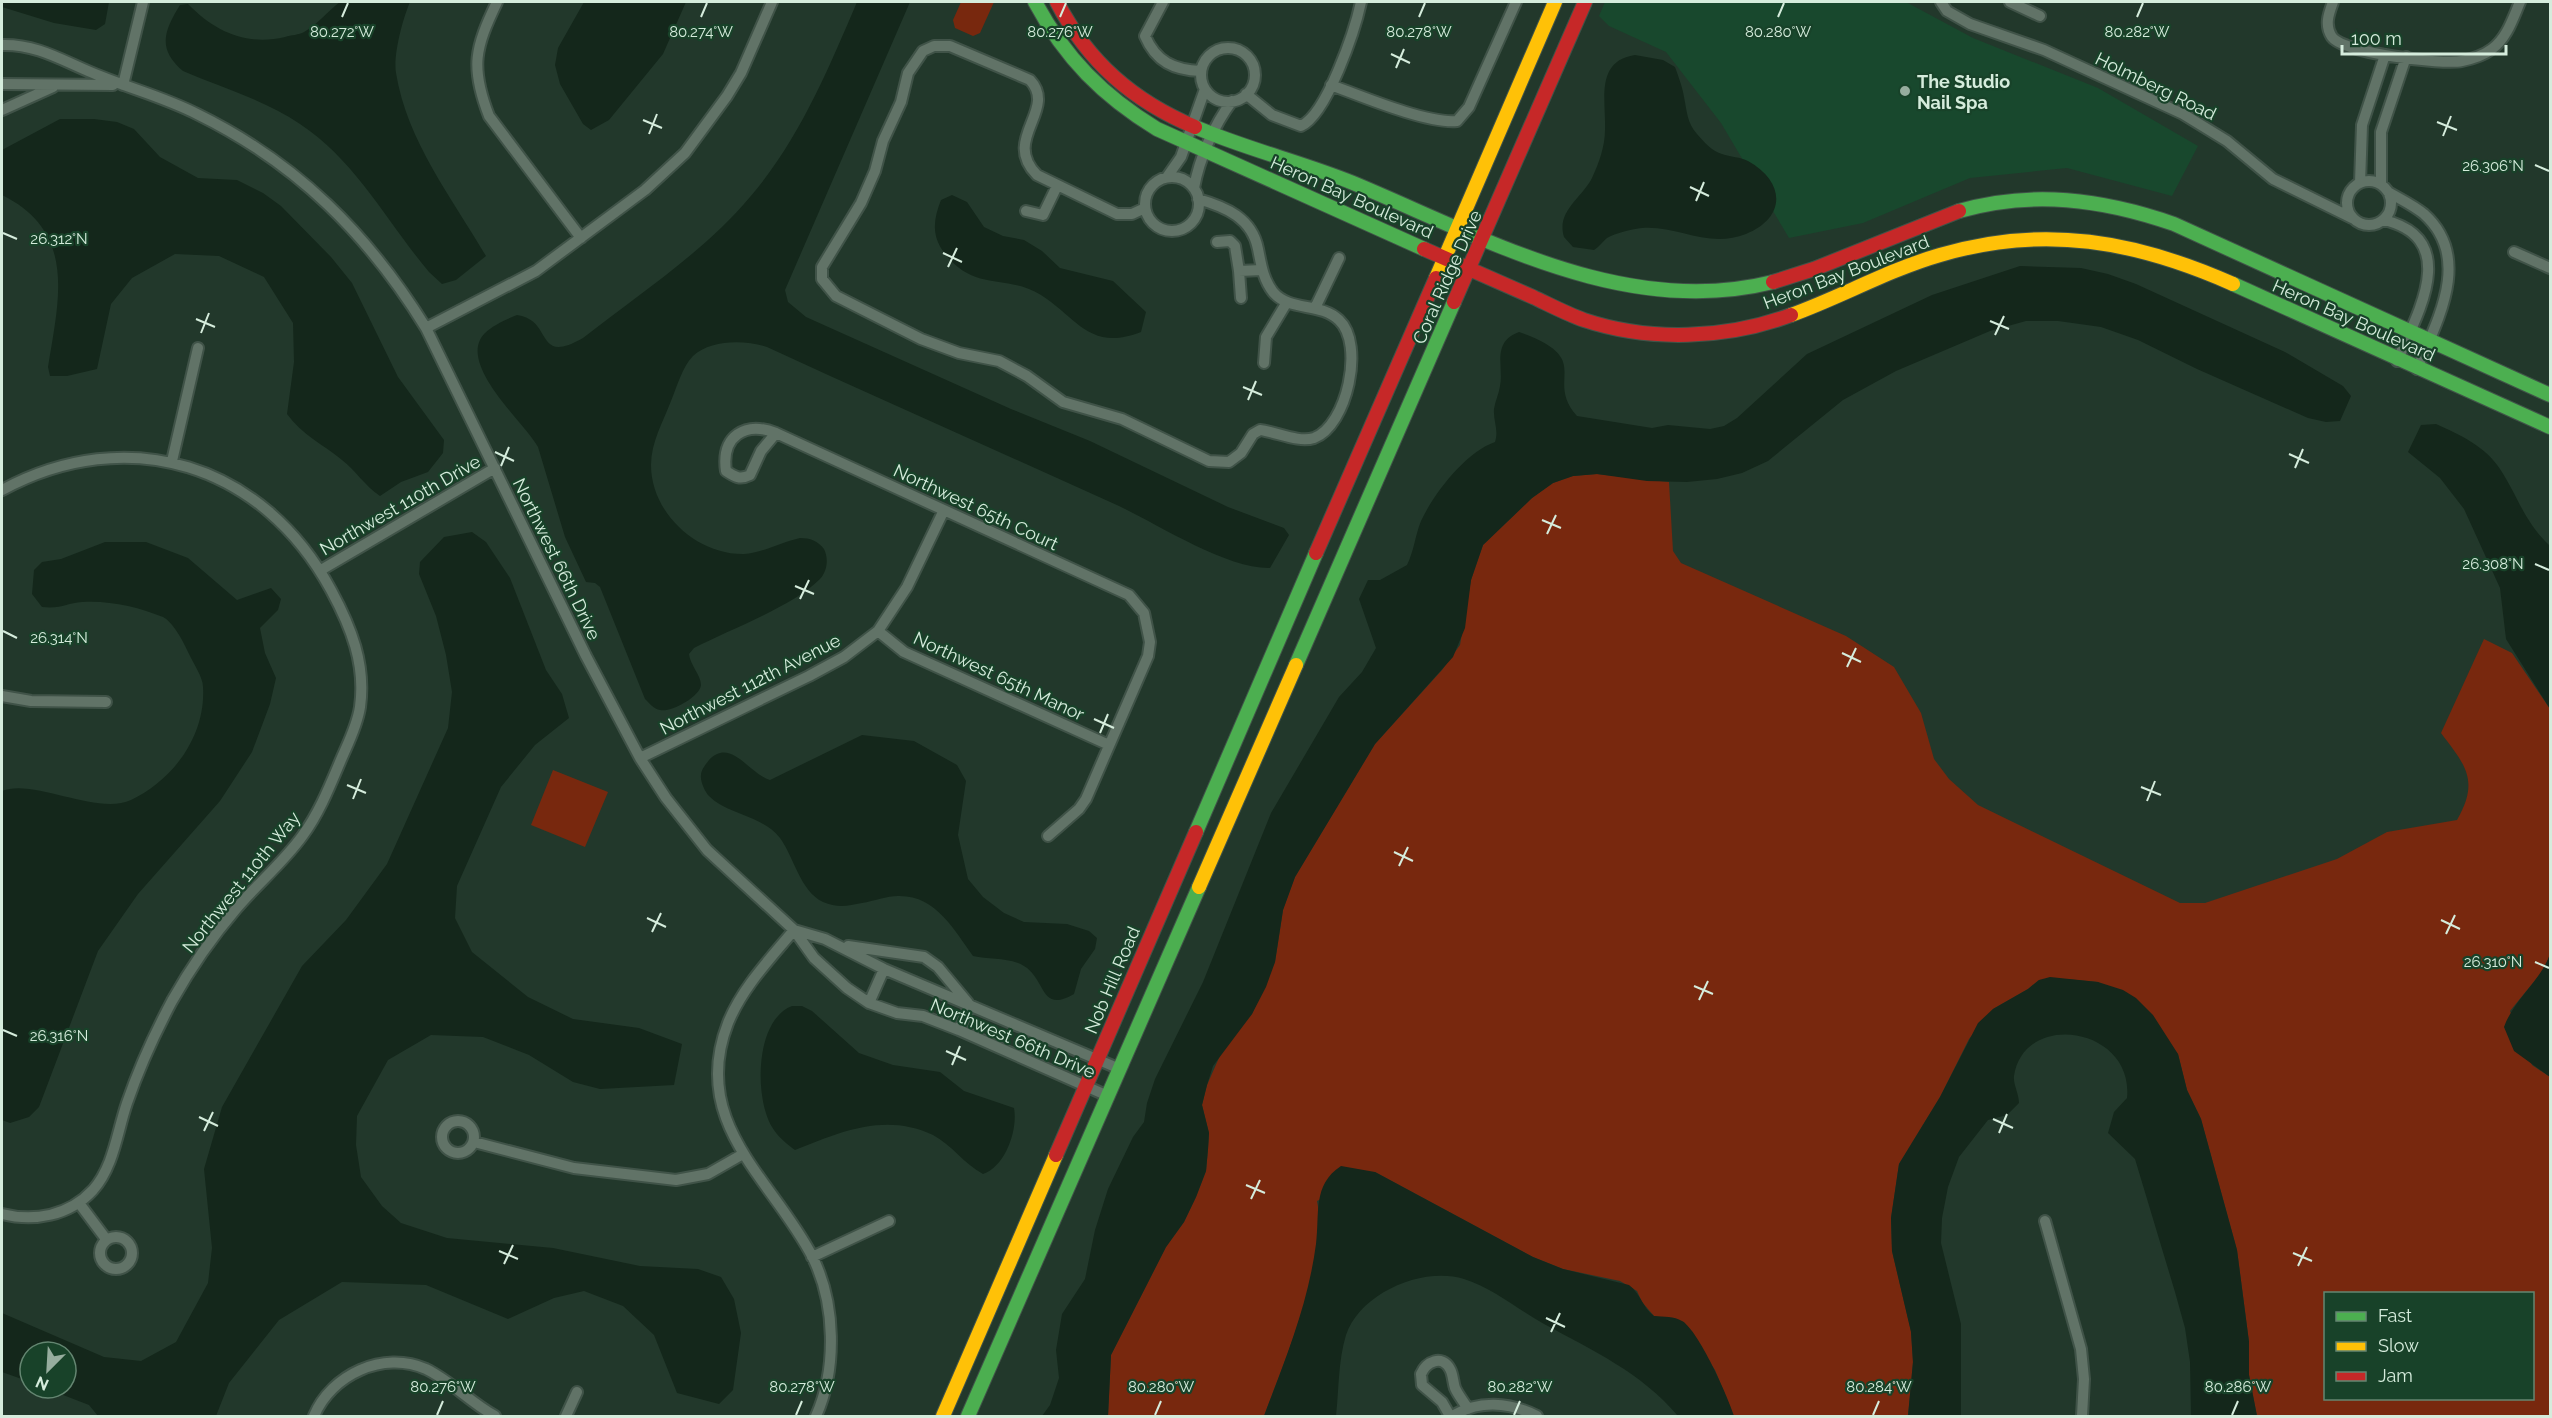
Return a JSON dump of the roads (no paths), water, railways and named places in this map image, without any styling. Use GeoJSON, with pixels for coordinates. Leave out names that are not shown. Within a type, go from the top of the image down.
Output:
{"type":"FeatureCollection","features":[{"type":"Feature","properties":{"kind":"street"},"geometry":{"type":"LineString","coordinates":[[123,85],[143,2]]}},
{"type":"Feature","properties":{"kind":"street"},"geometry":{"type":"LineString","coordinates":[[497,2],[483,31],[478,51],[475,69],[480,93],[489,116],[581,238]]}},
{"type":"Feature","properties":{"kind":"street"},"geometry":{"type":"LineString","coordinates":[[426,328],[513,284],[581,238],[645,190],[685,153],[709,124],[741,73],[772,2]]}},
{"type":"Feature","properties":{"kind":"street","name":"Heron Bay Boulevard"},"geometry":{"type":"LineString","coordinates":[[1035,2],[1068,56],[1094,86],[1123,110],[1205,152],[1584,320],[1640,332],[1691,335],[1737,331],[1794,316],[1947,252],[1995,241],[2079,238],[2147,250],[2187,264],[2550,427]]}},
{"type":"Feature","properties":{"kind":"street","name":"Heron Bay Boulevard"},"geometry":{"type":"LineString","coordinates":[[1057,2],[1081,42],[1104,69],[1131,93],[1161,111],[1213,134],[1352,183],[1483,241],[1551,268],[1595,281],[1690,292],[1730,290],[1781,280],[1818,268],[1954,212],[2032,198],[2070,198],[2133,209],[2174,224],[2550,395]]}},
{"type":"Feature","properties":{"kind":"street"},"geometry":{"type":"LineString","coordinates":[[1163,2],[1145,36],[1150,49],[1162,62],[1201,71]]}},
{"type":"Feature","properties":{"kind":"street"},"geometry":{"type":"LineString","coordinates":[[1246,94],[1272,115],[1293,126],[1309,123],[1331,85],[1345,53],[1361,2]]}},
{"type":"Feature","properties":{"kind":"street"},"geometry":{"type":"LineString","coordinates":[[1331,85],[1428,118],[1447,122],[1457,121],[1469,106],[1513,2]]}},
{"type":"Feature","properties":{"kind":"street","name":"Coral Ridge Drive"},"geometry":{"type":"LineString","coordinates":[[1316,557],[1555,2]]}},
{"type":"Feature","properties":{"kind":"street","name":"Coral Ridge Drive"},"geometry":{"type":"LineString","coordinates":[[1120,1069],[1338,566],[1483,241],[1585,2]]}},
{"type":"Feature","properties":{"kind":"street","name":"Holmberg Road"},"geometry":{"type":"LineString","coordinates":[[1941,2],[1947,11],[1970,24],[2044,50],[2183,114],[2227,141],[2273,179],[2295,192],[2317,199],[2352,218]]}},
{"type":"Feature","properties":{"kind":"street"},"geometry":{"type":"LineString","coordinates":[[2010,2],[2040,16]]}},
{"type":"Feature","properties":{"kind":"street"},"geometry":{"type":"LineString","coordinates":[[2333,2],[2327,16],[2328,30],[2341,45],[2385,55],[2460,62],[2492,50],[2504,38],[2520,2]]}},
{"type":"Feature","properties":{"kind":"street","name":"Northwest 66th Drive"},"geometry":{"type":"LineString","coordinates":[[2,45],[40,49],[123,85],[195,112],[238,135],[315,192],[347,221],[402,290],[426,328],[586,656],[640,759],[666,798],[719,863],[794,930],[814,958],[847,988],[869,1003],[897,1013],[923,1016],[959,1030],[1108,1096]]}},
{"type":"Feature","properties":{"kind":"street"},"geometry":{"type":"LineString","coordinates":[[1145,208],[1132,214],[1117,214],[1037,176],[1029,167],[1024,155],[1025,143],[1040,97],[1037,88],[1030,80],[950,46],[934,46],[923,51],[908,73],[901,102],[883,141],[875,171],[866,192],[822,267],[822,279],[836,296],[921,339],[959,353],[999,361],[1027,376],[1063,402],[1122,419],[1209,461],[1229,462],[1241,453],[1253,434],[1260,430],[1304,440],[1316,437],[1327,429],[1337,412],[1352,370],[1348,333],[1334,316],[1315,308],[1287,302],[1274,292],[1262,270],[1251,229],[1240,217],[1198,199]]}},
{"type":"Feature","properties":{"kind":"street"},"geometry":{"type":"LineString","coordinates":[[1167,177],[1184,180],[1194,188],[1198,199],[1196,216],[1191,222],[1176,230],[1168,230],[1153,223],[1145,208],[1148,191],[1176,168],[1205,89],[1201,71],[1203,62],[1217,50],[1226,48],[1244,53],[1250,60],[1255,78],[1246,94],[1232,101],[1213,134],[1194,188]]}},
{"type":"Feature","properties":{"kind":"street"},"geometry":{"type":"LineString","coordinates":[[2360,183],[2362,125],[2385,55]]}},
{"type":"Feature","properties":{"kind":"street"},"geometry":{"type":"LineString","coordinates":[[2350,192],[2347,205],[2352,218],[2357,222],[2371,225],[2384,220],[2391,210],[2385,188],[2381,132],[2406,57]]}},
{"type":"Feature","properties":{"kind":"street","name":"Northwest 66th Drive"},"geometry":{"type":"LineString","coordinates":[[2,84],[123,85]]}},
{"type":"Feature","properties":{"kind":"street","name":"Northwest 66th Drive"},"geometry":{"type":"LineString","coordinates":[[2,110],[58,85]]}},
{"type":"Feature","properties":{"kind":"street"},"geometry":{"type":"LineString","coordinates":[[1205,89],[1217,99],[1232,101]]}},
{"type":"Feature","properties":{"kind":"street"},"geometry":{"type":"LineString","coordinates":[[2369,102],[2389,108]]}},
{"type":"Feature","properties":{"kind":"street"},"geometry":{"type":"LineString","coordinates":[[2317,199],[2331,199],[2350,192],[2360,183],[2367,181],[2385,188],[2425,215],[2437,229],[2446,253],[2448,292],[2417,369]]}},
{"type":"Feature","properties":{"kind":"street"},"geometry":{"type":"LineString","coordinates":[[1026,211],[1043,215],[1057,186]]}},
{"type":"Feature","properties":{"kind":"street"},"geometry":{"type":"LineString","coordinates":[[2384,220],[2409,230],[2420,242],[2425,254],[2428,286],[2397,360]]}},
{"type":"Feature","properties":{"kind":"street"},"geometry":{"type":"LineString","coordinates":[[1217,242],[1230,241],[1234,246],[1241,298]]}},
{"type":"Feature","properties":{"kind":"street"},"geometry":{"type":"LineString","coordinates":[[2514,252],[2550,268]]}},
{"type":"Feature","properties":{"kind":"street"},"geometry":{"type":"LineString","coordinates":[[1315,308],[1338,258]]}},
{"type":"Feature","properties":{"kind":"street"},"geometry":{"type":"LineString","coordinates":[[1239,271],[1262,270]]}},
{"type":"Feature","properties":{"kind":"street"},"geometry":{"type":"LineString","coordinates":[[1264,363],[1266,337],[1287,302]]}},
{"type":"Feature","properties":{"kind":"street"},"geometry":{"type":"LineString","coordinates":[[172,461],[198,348]]}},
{"type":"Feature","properties":{"kind":"street","name":"Northwest 65th Court"},"geometry":{"type":"LineString","coordinates":[[776,433],[761,451],[750,476],[743,479],[734,477],[726,471],[725,461],[728,452],[740,432],[749,427],[760,427],[776,433],[1129,595],[1144,614],[1148,626],[1148,656],[1109,745]]}},
{"type":"Feature","properties":{"kind":"street","name":"Northwest 110th Way"},"geometry":{"type":"LineString","coordinates":[[2,490],[46,468],[84,460],[126,457],[172,461],[233,486],[262,505],[293,534],[321,570],[349,622],[358,653],[361,681],[360,708],[354,729],[312,821],[301,838],[235,910],[202,954],[172,1001],[127,1103],[104,1173],[94,1189],[78,1203]]}},
{"type":"Feature","properties":{"kind":"street","name":"Northwest 110th Drive"},"geometry":{"type":"LineString","coordinates":[[321,570],[495,468]]}},
{"type":"Feature","properties":{"kind":"street","name":"Northwest 112th Avenue"},"geometry":{"type":"LineString","coordinates":[[640,759],[809,676],[844,657],[878,631],[907,587],[944,510]]}},
{"type":"Feature","properties":{"kind":"street","name":"Nob Hill Road"},"geometry":{"type":"LineString","coordinates":[[943,1416],[1316,557]]}},
{"type":"Feature","properties":{"kind":"street","name":"Northwest 65th Manor"},"geometry":{"type":"LineString","coordinates":[[878,631],[904,652],[1109,745]]}},
{"type":"Feature","properties":{"kind":"street"},"geometry":{"type":"LineString","coordinates":[[2,696],[31,701],[106,702]]}},
{"type":"Feature","properties":{"kind":"street"},"geometry":{"type":"LineString","coordinates":[[1048,836],[1079,810],[1109,745]]}},
{"type":"Feature","properties":{"kind":"street"},"geometry":{"type":"LineString","coordinates":[[794,930],[750,985],[734,1010],[724,1035],[719,1092],[728,1123],[743,1154],[812,1257],[826,1305],[831,1347],[827,1378],[816,1416]]}},
{"type":"Feature","properties":{"kind":"street","name":"Northwest 66th Drive"},"geometry":{"type":"LineString","coordinates":[[794,930],[863,950],[924,957],[938,967],[970,1005]]}},
{"type":"Feature","properties":{"kind":"street","name":"Northwest 66th Drive"},"geometry":{"type":"LineString","coordinates":[[825,939],[884,969],[1120,1069]]}},
{"type":"Feature","properties":{"kind":"street"},"geometry":{"type":"LineString","coordinates":[[869,1003],[884,969]]}},
{"type":"Feature","properties":{"kind":"street"},"geometry":{"type":"LineString","coordinates":[[959,1030],[970,1005]]}},
{"type":"Feature","properties":{"kind":"street"},"geometry":{"type":"LineString","coordinates":[[968,1416],[1120,1069]]}},
{"type":"Feature","properties":{"kind":"street"},"geometry":{"type":"LineString","coordinates":[[474,1142],[574,1168],[676,1180],[708,1174],[743,1154]]}},
{"type":"Feature","properties":{"kind":"street"},"geometry":{"type":"LineString","coordinates":[[2,1214],[21,1218],[42,1217],[78,1203],[106,1239]]}},
{"type":"Feature","properties":{"kind":"street"},"geometry":{"type":"LineString","coordinates":[[812,1257],[889,1221]]}},
{"type":"Feature","properties":{"kind":"street"},"geometry":{"type":"LineString","coordinates":[[2045,1221],[2081,1349],[2084,1379],[2082,1416]]}},
{"type":"Feature","properties":{"kind":"street"},"geometry":{"type":"LineString","coordinates":[[1436,1361],[1447,1365],[1452,1371],[1457,1413],[1422,1385],[1421,1374],[1430,1362],[1436,1361]]}},
{"type":"Feature","properties":{"kind":"street"},"geometry":{"type":"LineString","coordinates":[[314,1416],[319,1404],[333,1388],[351,1375],[373,1365],[401,1363],[425,1369],[495,1416]]}},
{"type":"Feature","properties":{"kind":"street"},"geometry":{"type":"LineString","coordinates":[[566,1416],[577,1392]]}},
{"type":"Feature","properties":{"kind":"street"},"geometry":{"type":"LineString","coordinates":[[1457,1413],[1477,1406],[1502,1404],[1537,1416]]}},
{"type":"Feature","properties":{"kind":"place","name":"The Studio Nail Spa"},"geometry":{"type":"Point","coordinates":[1905,91]}}]}
